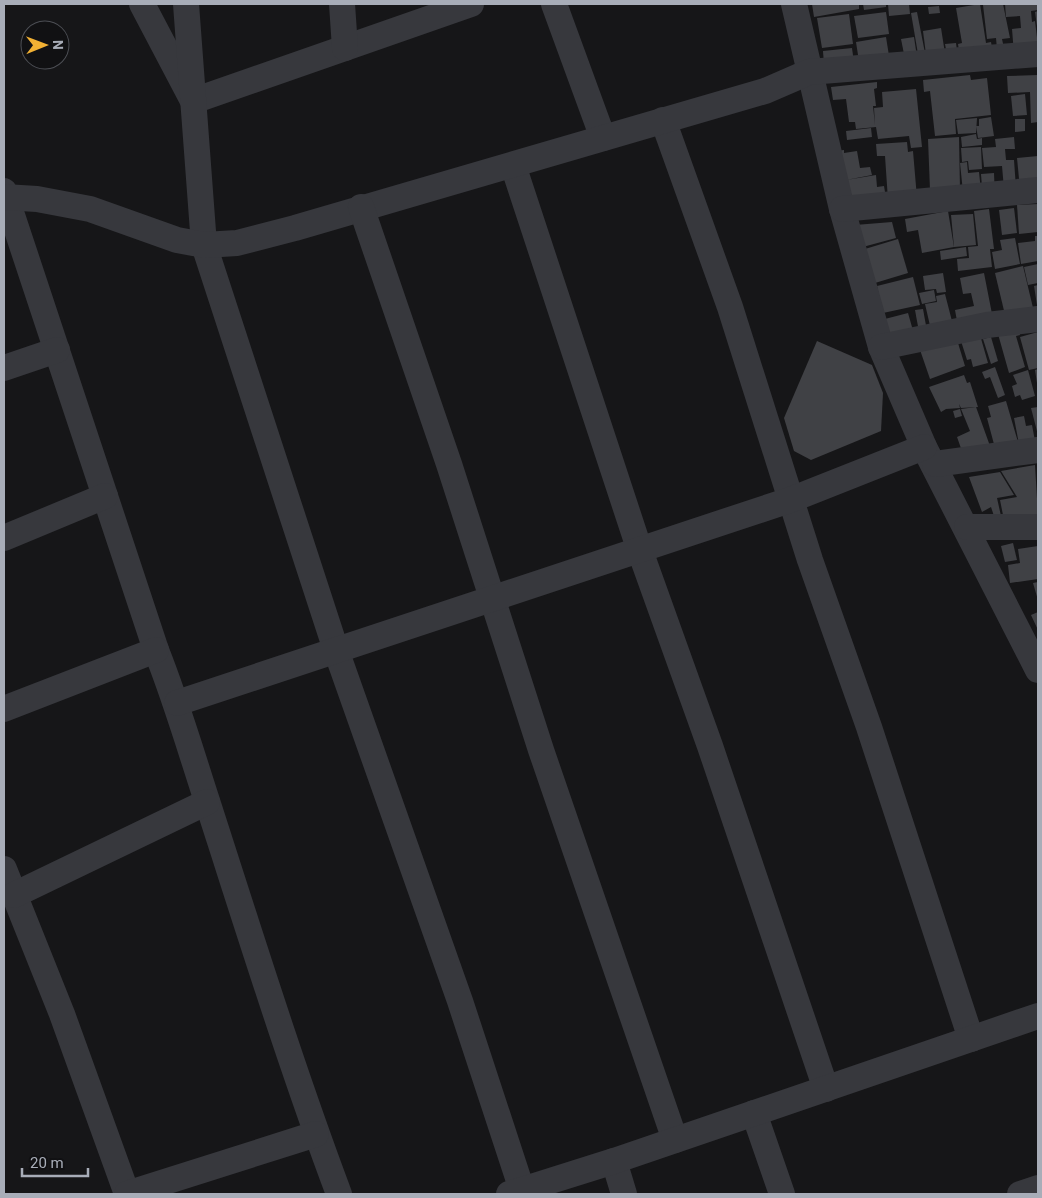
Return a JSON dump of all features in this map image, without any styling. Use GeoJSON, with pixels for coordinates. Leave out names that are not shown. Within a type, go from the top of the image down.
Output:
{"type":"FeatureCollection","features":[{"type":"Feature","properties":{"kind":"street"},"geometry":{"type":"LineString","coordinates":[[142,4],[193,101]]}},
{"type":"Feature","properties":{"kind":"street"},"geometry":{"type":"LineString","coordinates":[[186,4],[204,245],[336,650],[460,1001],[516,1192],[614,1162],[1038,1016]]}},
{"type":"Feature","properties":{"kind":"street"},"geometry":{"type":"LineString","coordinates":[[342,4],[345,48]]}},
{"type":"Feature","properties":{"kind":"street"},"geometry":{"type":"LineString","coordinates":[[193,101],[471,4]]}},
{"type":"Feature","properties":{"kind":"street"},"geometry":{"type":"LineString","coordinates":[[554,4],[604,138]]}},
{"type":"Feature","properties":{"kind":"street"},"geometry":{"type":"LineString","coordinates":[[794,4],[842,209],[881,347],[930,455],[1036,662]]}},
{"type":"Feature","properties":{"kind":"street"},"geometry":{"type":"LineString","coordinates":[[339,1194],[316,1134],[207,802],[177,703],[156,650],[4,195],[90,209],[177,240],[204,245],[236,243],[295,228],[361,207],[513,165],[765,91],[810,72],[1038,54]]}},
{"type":"Feature","properties":{"kind":"street"},"geometry":{"type":"LineString","coordinates":[[664,120],[730,308],[790,500],[869,727],[971,1039]]}},
{"type":"Feature","properties":{"kind":"street"},"geometry":{"type":"LineString","coordinates":[[513,165],[639,548],[710,746],[826,1089]]}},
{"type":"Feature","properties":{"kind":"street"},"geometry":{"type":"LineString","coordinates":[[842,209],[1038,190]]}},
{"type":"Feature","properties":{"kind":"street"},"geometry":{"type":"LineString","coordinates":[[361,207],[446,456],[541,750],[675,1140]]}},
{"type":"Feature","properties":{"kind":"street"},"geometry":{"type":"LineString","coordinates":[[881,347],[987,325],[1038,319]]}},
{"type":"Feature","properties":{"kind":"street"},"geometry":{"type":"LineString","coordinates":[[4,368],[57,350]]}},
{"type":"Feature","properties":{"kind":"street"},"geometry":{"type":"LineString","coordinates":[[177,703],[492,599],[639,548],[930,455],[1038,450]]}},
{"type":"Feature","properties":{"kind":"street"},"geometry":{"type":"LineString","coordinates":[[4,538],[105,496]]}},
{"type":"Feature","properties":{"kind":"street"},"geometry":{"type":"LineString","coordinates":[[967,527],[1038,527]]}},
{"type":"Feature","properties":{"kind":"street"},"geometry":{"type":"LineString","coordinates":[[4,709],[156,650]]}},
{"type":"Feature","properties":{"kind":"street"},"geometry":{"type":"LineString","coordinates":[[14,895],[207,802]]}},
{"type":"Feature","properties":{"kind":"street"},"geometry":{"type":"LineString","coordinates":[[4,868],[62,1014],[127,1194],[316,1134]]}},
{"type":"Feature","properties":{"kind":"street"},"geometry":{"type":"LineString","coordinates":[[754,1113],[782,1194]]}},
{"type":"Feature","properties":{"kind":"street"},"geometry":{"type":"LineString","coordinates":[[614,1162],[624,1194]]}},
{"type":"Feature","properties":{"kind":"street"},"geometry":{"type":"LineString","coordinates":[[1020,1194],[1038,1188]]}},
{"type":"Feature","properties":{"kind":"building"},"geometry":{"type":"Polygon","coordinates":[[[812,4],[859,4],[859,9],[814,17],[812,4]]]}},
{"type":"Feature","properties":{"kind":"building"},"geometry":{"type":"Polygon","coordinates":[[[863,4],[886,4],[886,7],[864,10],[863,4]]]}},
{"type":"Feature","properties":{"kind":"building"},"geometry":{"type":"Polygon","coordinates":[[[888,4],[909,4],[910,14],[889,16],[888,4]]]}},
{"type":"Feature","properties":{"kind":"building"},"geometry":{"type":"Polygon","coordinates":[[[980,4],[986,43],[991,42],[993,53],[960,58],[958,44],[962,43],[956,8],[980,4]]]}},
{"type":"Feature","properties":{"kind":"building"},"geometry":{"type":"Polygon","coordinates":[[[1003,4],[1010,38],[1002,39],[1004,48],[997,49],[996,38],[987,39],[983,5],[1003,4]]]}},
{"type":"Feature","properties":{"kind":"building"},"geometry":{"type":"Polygon","coordinates":[[[1005,4],[1038,4],[1038,10],[1031,11],[1032,22],[1035,21],[1038,46],[1014,54],[1012,29],[1021,28],[1020,16],[1006,17],[1005,4]]]}},
{"type":"Feature","properties":{"kind":"building"},"geometry":{"type":"Polygon","coordinates":[[[939,6],[940,13],[929,14],[928,7],[939,6]]]}},
{"type":"Feature","properties":{"kind":"building"},"geometry":{"type":"Polygon","coordinates":[[[1038,11],[1038,26],[1037,26],[1035,12],[1038,11]]]}},
{"type":"Feature","properties":{"kind":"building"},"geometry":{"type":"Polygon","coordinates":[[[886,12],[889,34],[858,38],[854,16],[886,12]]]}},
{"type":"Feature","properties":{"kind":"building"},"geometry":{"type":"Polygon","coordinates":[[[917,12],[925,53],[918,54],[911,13],[917,12]]]}},
{"type":"Feature","properties":{"kind":"building"},"geometry":{"type":"Polygon","coordinates":[[[849,14],[853,44],[822,48],[817,18],[849,14]]]}},
{"type":"Feature","properties":{"kind":"building"},"geometry":{"type":"Polygon","coordinates":[[[941,28],[946,60],[927,62],[923,31],[941,28]]]}},
{"type":"Feature","properties":{"kind":"building"},"geometry":{"type":"Polygon","coordinates":[[[886,37],[890,62],[860,68],[856,42],[886,37]]]}},
{"type":"Feature","properties":{"kind":"building"},"geometry":{"type":"Polygon","coordinates":[[[914,37],[917,57],[905,59],[901,39],[914,37]]]}},
{"type":"Feature","properties":{"kind":"building"},"geometry":{"type":"Polygon","coordinates":[[[956,43],[958,58],[948,60],[945,44],[956,43]]]}},
{"type":"Feature","properties":{"kind":"building"},"geometry":{"type":"Polygon","coordinates":[[[852,48],[854,63],[824,65],[823,51],[852,48]]]}},
{"type":"Feature","properties":{"kind":"building"},"geometry":{"type":"Polygon","coordinates":[[[970,75],[971,80],[987,78],[991,115],[955,119],[956,134],[935,136],[930,91],[924,92],[923,80],[970,75]]]}},
{"type":"Feature","properties":{"kind":"building"},"geometry":{"type":"Polygon","coordinates":[[[1038,75],[1038,122],[1031,123],[1030,92],[1008,93],[1007,76],[1038,75]]]}},
{"type":"Feature","properties":{"kind":"building"},"geometry":{"type":"Polygon","coordinates":[[[877,82],[877,88],[874,89],[876,106],[873,106],[875,125],[874,108],[883,107],[882,92],[916,89],[922,147],[911,148],[909,136],[878,139],[876,127],[856,129],[855,122],[849,122],[846,99],[833,100],[831,87],[877,82]]]}},
{"type":"Feature","properties":{"kind":"building"},"geometry":{"type":"Polygon","coordinates":[[[1025,94],[1027,115],[1013,116],[1011,96],[1025,94]]]}},
{"type":"Feature","properties":{"kind":"building"},"geometry":{"type":"Polygon","coordinates":[[[991,117],[994,136],[978,138],[976,126],[979,126],[979,119],[991,117]]]}},
{"type":"Feature","properties":{"kind":"building"},"geometry":{"type":"Polygon","coordinates":[[[977,118],[976,133],[958,134],[956,120],[977,118]]]}},
{"type":"Feature","properties":{"kind":"building"},"geometry":{"type":"Polygon","coordinates":[[[1015,119],[1025,119],[1025,131],[1015,132],[1015,119]]]}},
{"type":"Feature","properties":{"kind":"building"},"geometry":{"type":"Polygon","coordinates":[[[871,128],[872,137],[847,140],[846,131],[871,128]]]}},
{"type":"Feature","properties":{"kind":"building"},"geometry":{"type":"Polygon","coordinates":[[[976,134],[977,139],[982,138],[982,145],[962,147],[961,137],[976,134]]]}},
{"type":"Feature","properties":{"kind":"building"},"geometry":{"type":"Polygon","coordinates":[[[959,137],[960,190],[930,190],[928,139],[959,137]]]}},
{"type":"Feature","properties":{"kind":"building"},"geometry":{"type":"Polygon","coordinates":[[[1014,137],[1015,149],[1005,149],[1006,160],[1014,160],[1016,188],[1004,189],[1002,166],[984,167],[982,148],[996,147],[995,139],[1014,137]]]}},
{"type":"Feature","properties":{"kind":"building"},"geometry":{"type":"Polygon","coordinates":[[[907,142],[908,152],[913,151],[917,198],[888,200],[885,156],[877,156],[876,144],[907,142]]]}},
{"type":"Feature","properties":{"kind":"building"},"geometry":{"type":"Polygon","coordinates":[[[981,147],[982,169],[969,170],[968,161],[962,162],[961,148],[981,147]]]}},
{"type":"Feature","properties":{"kind":"building"},"geometry":{"type":"Polygon","coordinates":[[[844,150],[844,153],[857,151],[860,168],[870,167],[872,175],[846,180],[876,175],[877,187],[884,186],[886,198],[847,206],[835,151],[844,150]]]}},
{"type":"Feature","properties":{"kind":"building"},"geometry":{"type":"Polygon","coordinates":[[[1038,156],[1038,187],[1020,189],[1017,158],[1038,156]]]}},
{"type":"Feature","properties":{"kind":"building"},"geometry":{"type":"Polygon","coordinates":[[[967,162],[968,173],[979,172],[981,191],[963,192],[960,163],[967,162]]]}},
{"type":"Feature","properties":{"kind":"building"},"geometry":{"type":"Polygon","coordinates":[[[994,173],[995,199],[983,200],[981,174],[994,173]]]}},
{"type":"Feature","properties":{"kind":"building"},"geometry":{"type":"Polygon","coordinates":[[[1038,204],[1038,232],[1019,234],[1017,205],[1038,204]]]}},
{"type":"Feature","properties":{"kind":"building"},"geometry":{"type":"Polygon","coordinates":[[[1014,208],[1017,233],[1002,235],[999,210],[1014,208]]]}},
{"type":"Feature","properties":{"kind":"building"},"geometry":{"type":"Polygon","coordinates":[[[989,209],[994,249],[990,249],[992,267],[958,271],[957,259],[969,258],[968,247],[978,246],[974,211],[989,209]]]}},
{"type":"Feature","properties":{"kind":"building"},"geometry":{"type":"Polygon","coordinates":[[[948,211],[954,247],[922,253],[918,230],[907,232],[905,219],[948,211]]]}},
{"type":"Feature","properties":{"kind":"building"},"geometry":{"type":"Polygon","coordinates":[[[973,214],[976,245],[954,247],[951,215],[973,214]]]}},
{"type":"Feature","properties":{"kind":"building"},"geometry":{"type":"Polygon","coordinates":[[[892,222],[896,238],[859,248],[855,225],[892,222]]]}},
{"type":"Feature","properties":{"kind":"building"},"geometry":{"type":"Polygon","coordinates":[[[1035,236],[1038,236],[1038,261],[1021,264],[1018,243],[1035,241],[1035,236]]]}},
{"type":"Feature","properties":{"kind":"building"},"geometry":{"type":"Polygon","coordinates":[[[1015,238],[1020,264],[995,269],[992,252],[1002,250],[1000,240],[1015,238]]]}},
{"type":"Feature","properties":{"kind":"building"},"geometry":{"type":"Polygon","coordinates":[[[898,239],[908,273],[875,283],[865,249],[898,239]]]}},
{"type":"Feature","properties":{"kind":"building"},"geometry":{"type":"Polygon","coordinates":[[[966,247],[967,256],[941,260],[940,251],[966,247]]]}},
{"type":"Feature","properties":{"kind":"building"},"geometry":{"type":"Polygon","coordinates":[[[1038,264],[1038,283],[1028,285],[1024,267],[1038,264]]]}},
{"type":"Feature","properties":{"kind":"building"},"geometry":{"type":"Polygon","coordinates":[[[1023,266],[1034,312],[1006,319],[995,273],[1023,266]]]}},
{"type":"Feature","properties":{"kind":"building"},"geometry":{"type":"Polygon","coordinates":[[[943,273],[946,292],[937,293],[936,289],[925,290],[923,276],[943,273]]]}},
{"type":"Feature","properties":{"kind":"building"},"geometry":{"type":"Polygon","coordinates":[[[984,273],[993,319],[957,321],[955,310],[974,306],[971,293],[963,294],[960,278],[984,273]]]}},
{"type":"Feature","properties":{"kind":"building"},"geometry":{"type":"Polygon","coordinates":[[[913,277],[920,305],[883,313],[877,286],[913,277]]]}},
{"type":"Feature","properties":{"kind":"building"},"geometry":{"type":"Polygon","coordinates":[[[1038,285],[1038,304],[1037,305],[1034,286],[1038,285]]]}},
{"type":"Feature","properties":{"kind":"building"},"geometry":{"type":"Polygon","coordinates":[[[934,290],[936,301],[922,304],[919,293],[934,290]]]}},
{"type":"Feature","properties":{"kind":"building"},"geometry":{"type":"Polygon","coordinates":[[[945,294],[953,325],[931,330],[925,304],[937,302],[936,296],[945,294]]]}},
{"type":"Feature","properties":{"kind":"building"},"geometry":{"type":"Polygon","coordinates":[[[923,309],[927,331],[919,332],[915,310],[923,309]]]}},
{"type":"Feature","properties":{"kind":"building"},"geometry":{"type":"Polygon","coordinates":[[[908,313],[914,334],[887,341],[881,320],[908,313]]]}},
{"type":"Feature","properties":{"kind":"building"},"geometry":{"type":"Polygon","coordinates":[[[1018,328],[1020,335],[1016,336],[1025,367],[1009,373],[998,334],[1018,328]]]}},
{"type":"Feature","properties":{"kind":"building"},"geometry":{"type":"Polygon","coordinates":[[[1038,332],[1038,368],[1029,370],[1020,337],[1038,332]]]}},
{"type":"Feature","properties":{"kind":"building"},"geometry":{"type":"Polygon","coordinates":[[[980,335],[988,363],[973,367],[971,359],[967,360],[961,341],[980,335]]]}},
{"type":"Feature","properties":{"kind":"building"},"geometry":{"type":"Polygon","coordinates":[[[991,337],[998,361],[991,364],[983,339],[991,337]]]}},
{"type":"Feature","properties":{"kind":"building"},"geometry":{"type":"Polygon","coordinates":[[[817,341],[872,365],[883,393],[881,431],[811,460],[794,451],[784,418],[817,341]]]}},
{"type":"Feature","properties":{"kind":"building"},"geometry":{"type":"Polygon","coordinates":[[[958,343],[965,366],[930,379],[919,347],[958,343]]]}},
{"type":"Feature","properties":{"kind":"building"},"geometry":{"type":"Polygon","coordinates":[[[995,367],[1005,395],[998,398],[990,377],[985,379],[982,372],[995,367]]]}},
{"type":"Feature","properties":{"kind":"building"},"geometry":{"type":"Polygon","coordinates":[[[1038,369],[1038,383],[1037,383],[1035,370],[1038,369]]]}},
{"type":"Feature","properties":{"kind":"building"},"geometry":{"type":"Polygon","coordinates":[[[1028,370],[1035,396],[1022,400],[1020,395],[1015,397],[1012,386],[1017,384],[1013,375],[1028,370]]]}},
{"type":"Feature","properties":{"kind":"building"},"geometry":{"type":"Polygon","coordinates":[[[964,375],[967,383],[970,382],[978,407],[961,408],[959,404],[960,408],[946,409],[941,412],[929,387],[964,375]]]}},
{"type":"Feature","properties":{"kind":"building"},"geometry":{"type":"Polygon","coordinates":[[[1006,401],[1018,442],[995,448],[987,418],[991,417],[988,406],[1006,401]]]}},
{"type":"Feature","properties":{"kind":"building"},"geometry":{"type":"Polygon","coordinates":[[[976,407],[990,446],[963,454],[957,437],[970,431],[961,409],[976,407]]]}},
{"type":"Feature","properties":{"kind":"building"},"geometry":{"type":"Polygon","coordinates":[[[1038,407],[1038,435],[1031,408],[1038,407]]]}},
{"type":"Feature","properties":{"kind":"building"},"geometry":{"type":"Polygon","coordinates":[[[960,409],[962,416],[955,418],[953,411],[960,409]]]}},
{"type":"Feature","properties":{"kind":"building"},"geometry":{"type":"Polygon","coordinates":[[[1024,416],[1026,426],[1032,425],[1035,441],[1019,444],[1014,418],[1024,416]]]}},
{"type":"Feature","properties":{"kind":"building"},"geometry":{"type":"Polygon","coordinates":[[[1035,465],[1038,515],[1003,515],[1000,500],[1017,497],[1001,471],[1035,465]]]}},
{"type":"Feature","properties":{"kind":"building"},"geometry":{"type":"Polygon","coordinates":[[[1000,472],[1014,495],[997,498],[1001,516],[994,516],[991,507],[982,512],[969,477],[1000,472]]]}},
{"type":"Feature","properties":{"kind":"building"},"geometry":{"type":"Polygon","coordinates":[[[1013,543],[1017,560],[1005,562],[1001,546],[1013,543]]]}},
{"type":"Feature","properties":{"kind":"building"},"geometry":{"type":"Polygon","coordinates":[[[1038,546],[1038,579],[1010,583],[1008,565],[1020,563],[1018,549],[1038,546]]]}},
{"type":"Feature","properties":{"kind":"building"},"geometry":{"type":"Polygon","coordinates":[[[1038,582],[1038,600],[1033,583],[1038,582]]]}},
{"type":"Feature","properties":{"kind":"building"},"geometry":{"type":"Polygon","coordinates":[[[1038,612],[1038,630],[1031,615],[1038,612]]]}}]}
